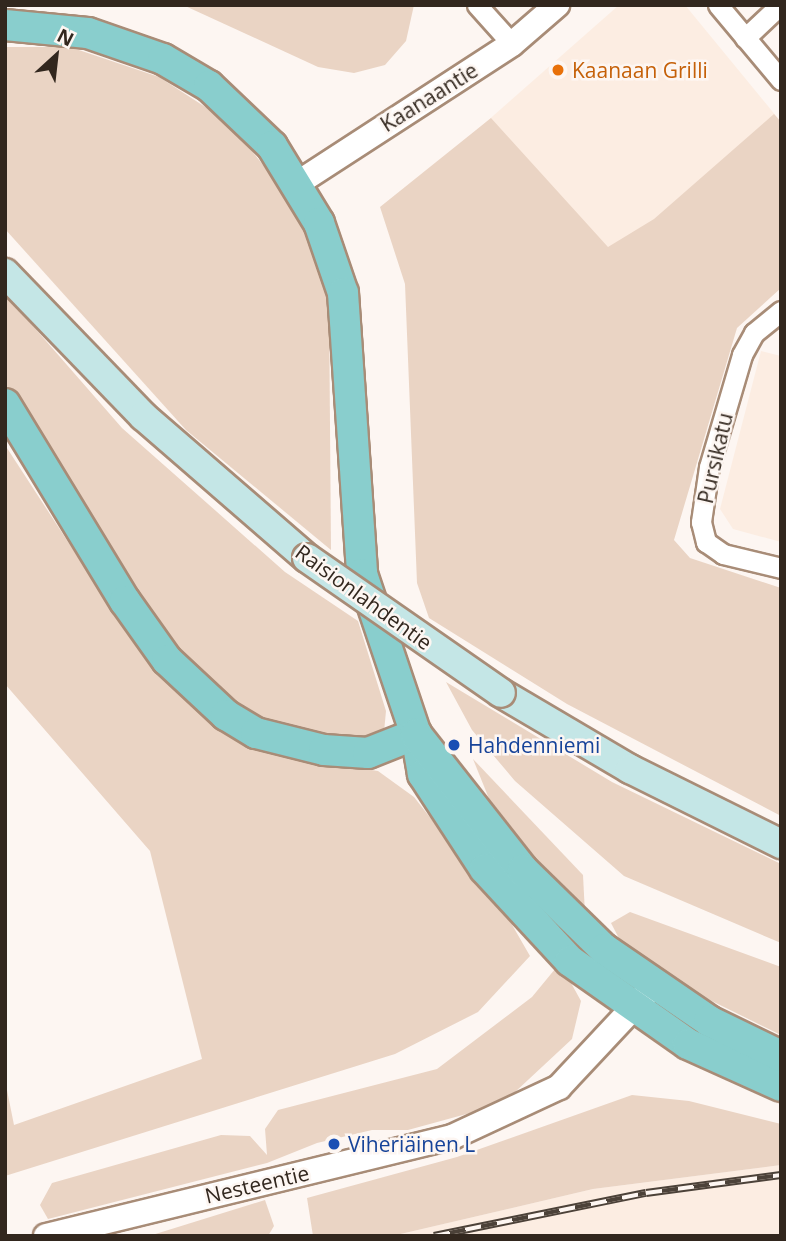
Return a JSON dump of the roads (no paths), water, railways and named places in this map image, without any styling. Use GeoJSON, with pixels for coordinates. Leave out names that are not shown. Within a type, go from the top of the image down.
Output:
{"type":"FeatureCollection","features":[{"type":"Feature","properties":{"kind":"main road"},"geometry":{"type":"LineString","coordinates":[[5,25],[88,33],[163,59],[230,103],[298,183],[331,250],[343,293],[362,574],[416,734],[423,774],[485,869],[542,937],[633,1009],[688,1044],[781,1086]]}},
{"type":"Feature","properties":{"kind":"main road","name":"Raisionlahdentie"},"geometry":{"type":"LineString","coordinates":[[5,273],[143,416],[307,558],[501,692],[630,769],[781,844]]}},
{"type":"Feature","properties":{"kind":"main road"},"geometry":{"type":"LineString","coordinates":[[5,404],[132,611],[167,660],[226,715],[256,733],[324,750],[368,753],[416,734]]}},
{"type":"Feature","properties":{"kind":"main road"},"geometry":{"type":"LineString","coordinates":[[416,734],[559,909],[653,986],[781,1056]]}},
{"type":"Feature","properties":{"kind":"street"},"geometry":{"type":"LineString","coordinates":[[477,5],[512,44]]}},
{"type":"Feature","properties":{"kind":"street","name":"Kaanaantie"},"geometry":{"type":"LineString","coordinates":[[298,183],[512,44],[557,5]]}},
{"type":"Feature","properties":{"kind":"street"},"geometry":{"type":"LineString","coordinates":[[718,5],[781,80]]}},
{"type":"Feature","properties":{"kind":"street"},"geometry":{"type":"LineString","coordinates":[[745,38],[780,5]]}},
{"type":"Feature","properties":{"kind":"street","name":"Pursikatu"},"geometry":{"type":"LineString","coordinates":[[781,312],[754,333],[742,355],[709,467],[701,522],[706,542],[723,554],[781,568]]}},
{"type":"Feature","properties":{"kind":"street","name":"Nesteentie"},"geometry":{"type":"LineString","coordinates":[[47,1236],[452,1138],[559,1087],[653,986]]}},
{"type":"Feature","properties":{"kind":"railway"},"geometry":{"type":"LineString","coordinates":[[434,1236],[646,1193],[781,1175]]}},
{"type":"Feature","properties":{"kind":"place","name":"Kaanaan Grilli"},"geometry":{"type":"Point","coordinates":[558,70]}},
{"type":"Feature","properties":{"kind":"place","name":"Hahdenniemi"},"geometry":{"type":"Point","coordinates":[454,745]}},
{"type":"Feature","properties":{"kind":"place","name":"Viheriäinen L"},"geometry":{"type":"Point","coordinates":[334,1144]}}]}
